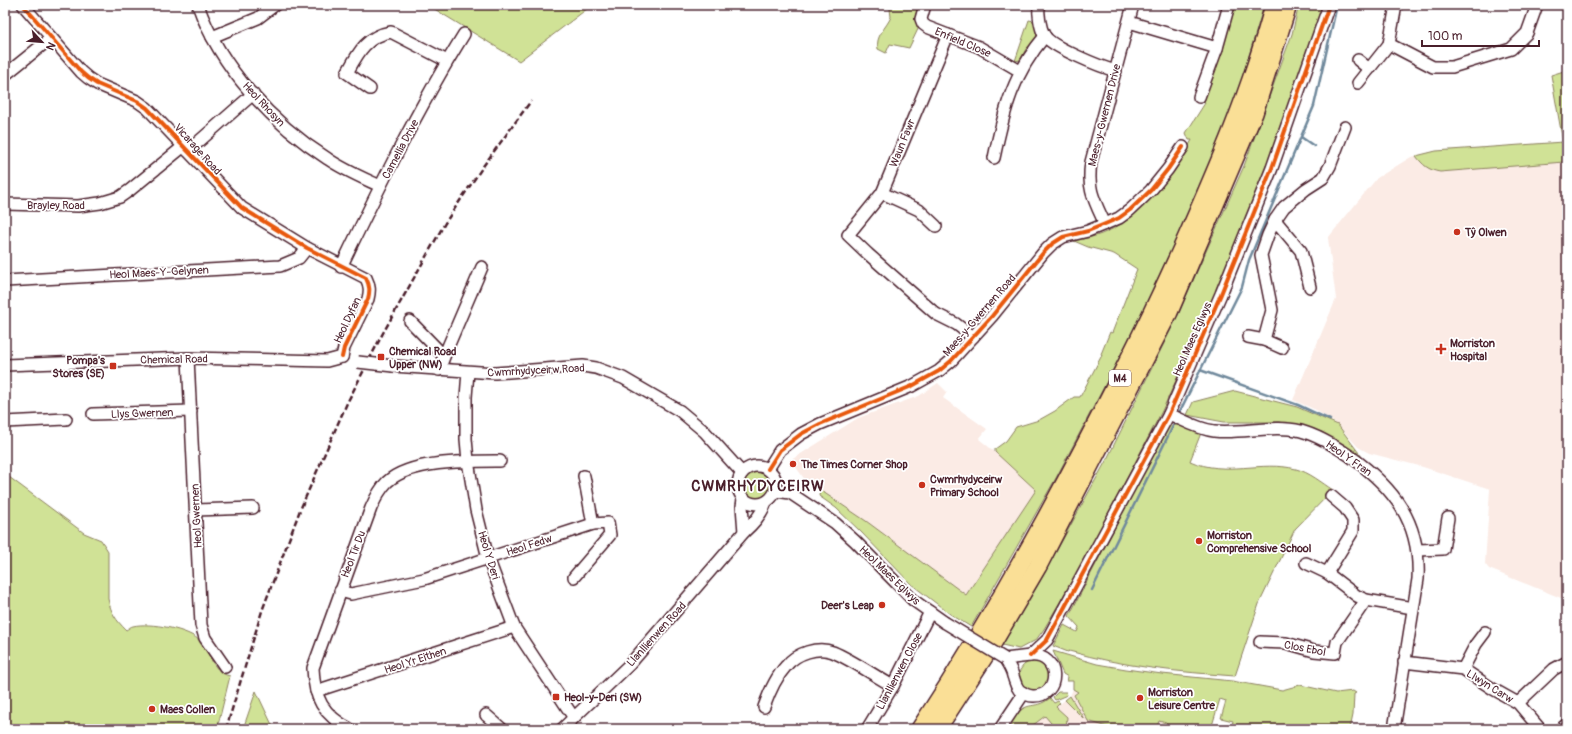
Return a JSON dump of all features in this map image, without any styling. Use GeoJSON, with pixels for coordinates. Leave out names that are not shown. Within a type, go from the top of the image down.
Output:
{"type":"FeatureCollection","features":[{"type":"Feature","properties":{"kind":"highway","name":"M4"},"geometry":{"type":"LineString","coordinates":[[920,729],[961,666],[1019,566],[1084,448],[1154,310],[1213,177],[1240,110],[1269,26],[1274,5]]}},
{"type":"Feature","properties":{"kind":"highway","name":"M4"},"geometry":{"type":"LineString","coordinates":[[937,729],[991,646],[1038,566],[1169,312],[1254,113],[1288,5]]}},
{"type":"Feature","properties":{"kind":"street","name":"Vicarage Road"},"geometry":{"type":"LineString","coordinates":[[23,5],[88,78],[97,84],[137,101],[147,108],[242,208],[307,248],[341,267],[366,278],[369,283],[370,291]]}},
{"type":"Feature","properties":{"kind":"street","name":"Heol Rhosyn"},"geometry":{"type":"LineString","coordinates":[[198,5],[223,58],[272,116],[329,160],[380,186]]}},
{"type":"Feature","properties":{"kind":"street"},"geometry":{"type":"LineString","coordinates":[[212,37],[258,18],[275,5]]}},
{"type":"Feature","properties":{"kind":"street","name":"Enfield Close"},"geometry":{"type":"LineString","coordinates":[[925,5],[920,19],[927,27],[979,47],[1020,71]]}},
{"type":"Feature","properties":{"kind":"street"},"geometry":{"type":"LineString","coordinates":[[1039,5],[1040,21],[1045,36],[1058,46],[1089,62],[1116,71]]}},
{"type":"Feature","properties":{"kind":"street","name":"Maes-y-Gwernen Drive"},"geometry":{"type":"LineString","coordinates":[[1105,224],[1093,198],[1089,177],[1091,162],[1133,5]]}},
{"type":"Feature","properties":{"kind":"street"},"geometry":{"type":"LineString","coordinates":[[1199,97],[1217,48],[1228,5]]}},
{"type":"Feature","properties":{"kind":"street","name":"Heol Maes Eglwys"},"geometry":{"type":"LineString","coordinates":[[1014,676],[1018,663],[1028,657],[1047,640],[1169,414],[1221,294],[1272,168],[1329,5]]}},
{"type":"Feature","properties":{"kind":"street"},"geometry":{"type":"LineString","coordinates":[[1358,82],[1389,44],[1396,5]]}},
{"type":"Feature","properties":{"kind":"street"},"geometry":{"type":"LineString","coordinates":[[1389,44],[1433,67],[1452,67],[1511,49],[1527,33],[1537,5]]}},
{"type":"Feature","properties":{"kind":"street"},"geometry":{"type":"LineString","coordinates":[[1128,22],[1217,48]]}},
{"type":"Feature","properties":{"kind":"street"},"geometry":{"type":"LineString","coordinates":[[370,89],[347,73],[360,49],[370,40],[382,34],[391,32],[447,61]]}},
{"type":"Feature","properties":{"kind":"street","name":"Camellia Drive"},"geometry":{"type":"LineString","coordinates":[[341,267],[380,186],[447,61],[464,34]]}},
{"type":"Feature","properties":{"kind":"street","name":"Waun Fawr"},"geometry":{"type":"LineString","coordinates":[[948,35],[882,193],[848,235],[936,314],[963,328],[973,337]]}},
{"type":"Feature","properties":{"kind":"street"},"geometry":{"type":"LineString","coordinates":[[994,158],[1006,108],[1020,71],[1034,49],[1045,36]]}},
{"type":"Feature","properties":{"kind":"street"},"geometry":{"type":"LineString","coordinates":[[5,75],[51,38]]}},
{"type":"Feature","properties":{"kind":"street"},"geometry":{"type":"LineString","coordinates":[[1358,60],[1369,69]]}},
{"type":"Feature","properties":{"kind":"street","name":"Brayley Road"},"geometry":{"type":"LineString","coordinates":[[5,204],[78,206],[100,203],[120,197],[186,148],[253,94]]}},
{"type":"Feature","properties":{"kind":"street"},"geometry":{"type":"LineString","coordinates":[[1264,340],[1272,310],[1261,255],[1268,235],[1275,220],[1284,207],[1322,178],[1330,166],[1345,127]]}},
{"type":"Feature","properties":{"kind":"street","name":"Maes-y-Gwernen Road"},"geometry":{"type":"LineString","coordinates":[[768,469],[780,450],[802,434],[820,424],[912,386],[939,371],[952,361],[1052,244],[1064,237],[1088,231],[1119,218],[1142,199],[1168,169],[1183,147]]}},
{"type":"Feature","properties":{"kind":"street"},"geometry":{"type":"LineString","coordinates":[[882,193],[918,210],[936,226]]}},
{"type":"Feature","properties":{"kind":"street"},"geometry":{"type":"LineString","coordinates":[[1275,220],[1301,251],[1310,287]]}},
{"type":"Feature","properties":{"kind":"street","name":"Heol Maes-Y-Gelynen"},"geometry":{"type":"LineString","coordinates":[[5,281],[280,266],[299,258],[307,248]]}},
{"type":"Feature","properties":{"kind":"street"},"geometry":{"type":"LineString","coordinates":[[439,370],[482,267]]}},
{"type":"Feature","properties":{"kind":"street","name":"Heol Dyfan"},"geometry":{"type":"LineString","coordinates":[[342,357],[344,348],[368,299],[370,291]]}},
{"type":"Feature","properties":{"kind":"street"},"geometry":{"type":"LineString","coordinates":[[410,321],[444,356]]}},
{"type":"Feature","properties":{"kind":"street"},"geometry":{"type":"LineString","coordinates":[[1248,337],[1264,340],[1282,348]]}},
{"type":"Feature","properties":{"kind":"street","name":"Chemical Road"},"geometry":{"type":"LineString","coordinates":[[5,364],[188,358],[327,361],[342,357]]}},
{"type":"Feature","properties":{"kind":"street","name":"Cwmrhydyceirw Road"},"geometry":{"type":"LineString","coordinates":[[342,357],[358,362],[393,366],[495,374],[583,366],[610,372],[680,411],[704,432],[742,473]]}},
{"type":"Feature","properties":{"kind":"street","name":"Heol Gwernen"},"geometry":{"type":"LineString","coordinates":[[188,358],[201,625],[205,638],[225,667]]}},
{"type":"Feature","properties":{"kind":"street","name":"Heol Y Deri"},"geometry":{"type":"LineString","coordinates":[[468,372],[466,418],[468,461],[476,510],[488,558],[514,627],[574,718]]}},
{"type":"Feature","properties":{"kind":"street","name":"Llys Gwernen"},"geometry":{"type":"LineString","coordinates":[[93,414],[191,411]]}},
{"type":"Feature","properties":{"kind":"street","name":"Heol Y Fran"},"geometry":{"type":"LineString","coordinates":[[1169,414],[1212,431],[1228,432],[1282,429],[1301,431],[1319,438],[1339,449],[1362,465],[1376,477],[1400,505],[1409,523],[1418,550],[1418,579],[1394,729]]}},
{"type":"Feature","properties":{"kind":"street"},"geometry":{"type":"LineString","coordinates":[[5,422],[66,419]]}},
{"type":"Feature","properties":{"kind":"street","name":"Heol Tir Du"},"geometry":{"type":"LineString","coordinates":[[350,729],[340,724],[328,714],[320,702],[313,680],[313,668],[371,508],[378,494],[387,482],[398,474],[413,468],[468,461],[500,461]]}},
{"type":"Feature","properties":{"kind":"street"},"geometry":{"type":"LineString","coordinates":[[754,466],[762,466],[768,469],[775,479],[776,491],[772,498],[766,502],[758,504],[751,503],[743,499],[738,491],[738,481],[742,473],[748,468],[754,466]]}},
{"type":"Feature","properties":{"kind":"street"},"geometry":{"type":"LineString","coordinates":[[574,577],[610,535],[608,523],[593,524],[584,476]]}},
{"type":"Feature","properties":{"kind":"street","name":"Heol Maes Eglwys"},"geometry":{"type":"LineString","coordinates":[[776,491],[790,493],[835,523],[855,541],[913,600],[944,622],[1005,659]]}},
{"type":"Feature","properties":{"kind":"street"},"geometry":{"type":"LineString","coordinates":[[1327,573],[1353,530],[1353,520],[1345,508],[1331,496]]}},
{"type":"Feature","properties":{"kind":"street"},"geometry":{"type":"LineString","coordinates":[[743,499],[742,506],[744,532]]}},
{"type":"Feature","properties":{"kind":"street","name":"Llanllienwen Road"},"geometry":{"type":"LineString","coordinates":[[562,729],[630,664],[744,532],[751,526],[763,510],[766,502]]}},
{"type":"Feature","properties":{"kind":"street"},"geometry":{"type":"LineString","coordinates":[[196,510],[253,508]]}},
{"type":"Feature","properties":{"kind":"street"},"geometry":{"type":"LineString","coordinates":[[1418,550],[1443,549],[1448,518]]}},
{"type":"Feature","properties":{"kind":"street","name":"Heol Fedw"},"geometry":{"type":"LineString","coordinates":[[340,591],[350,594],[424,579],[593,524]]}},
{"type":"Feature","properties":{"kind":"street"},"geometry":{"type":"LineString","coordinates":[[1306,563],[1327,573],[1357,596],[1366,600],[1413,608]]}},
{"type":"Feature","properties":{"kind":"street","name":"Clos Ebol"},"geometry":{"type":"LineString","coordinates":[[1260,642],[1286,643],[1314,652],[1335,653],[1337,642],[1366,600]]}},
{"type":"Feature","properties":{"kind":"street","name":"Llanllienwen Close"},"geometry":{"type":"LineString","coordinates":[[867,729],[893,686],[930,612]]}},
{"type":"Feature","properties":{"kind":"street","name":"Heol Yr Eithen"},"geometry":{"type":"LineString","coordinates":[[316,692],[514,627]]}},
{"type":"Feature","properties":{"kind":"street"},"geometry":{"type":"LineString","coordinates":[[1463,669],[1476,644],[1485,632]]}},
{"type":"Feature","properties":{"kind":"street","name":"Heol Maes Eglwys"},"geometry":{"type":"LineString","coordinates":[[1024,693],[1029,696],[1038,696],[1049,689],[1053,682],[1053,668],[1047,661],[1047,640]]}},
{"type":"Feature","properties":{"kind":"street"},"geometry":{"type":"LineString","coordinates":[[764,707],[785,666],[792,659],[811,651],[820,650],[832,652],[893,686]]}},
{"type":"Feature","properties":{"kind":"street"},"geometry":{"type":"LineString","coordinates":[[1000,729],[1024,693],[1016,685],[1014,676],[1005,659],[1039,656],[1047,661]]}},
{"type":"Feature","properties":{"kind":"street","name":"Llwyn Carw"},"geometry":{"type":"LineString","coordinates":[[1404,662],[1463,669],[1492,689],[1518,703],[1540,729]]}},
{"type":"Feature","properties":{"kind":"street"},"geometry":{"type":"LineString","coordinates":[[1518,703],[1554,670],[1567,662]]}},
{"type":"Feature","properties":{"kind":"street"},"geometry":{"type":"LineString","coordinates":[[486,715],[502,729]]}},
{"type":"Feature","properties":{"kind":"street"},"geometry":{"type":"LineString","coordinates":[[1561,729],[1567,724]]}},
{"type":"Feature","properties":{"kind":"shaded area","name":"Morriston Hospital"},"geometry":{"type":"Polygon","coordinates":[[[1567,70],[1567,594],[1561,598],[1489,569],[1485,564],[1490,489],[1423,467],[1369,453],[1358,447],[1338,425],[1316,410],[1293,400],[1336,299],[1328,238],[1377,178],[1411,157],[1436,151],[1563,142],[1551,75],[1567,70]]]}},
{"type":"Feature","properties":{"kind":"shaded area","name":"Cwmrhydyceirw Primary School"},"geometry":{"type":"Polygon","coordinates":[[[938,383],[947,392],[943,398],[987,429],[979,439],[1036,490],[966,595],[866,521],[805,480],[791,460],[858,418],[919,396],[938,383]]]}},
{"type":"Feature","properties":{"kind":"shaded area"},"geometry":{"type":"Polygon","coordinates":[[[1073,689],[1078,692],[1074,695],[1088,721],[1114,729],[1028,729],[1070,696],[1073,689]]]}},
{"type":"Feature","properties":{"kind":"shaded area"},"geometry":{"type":"Polygon","coordinates":[[[1159,720],[1167,723],[1166,729],[1156,729],[1159,720]]]}},
{"type":"Feature","properties":{"kind":"green space"},"geometry":{"type":"Polygon","coordinates":[[[428,5],[592,5],[519,61],[428,5]]]}},
{"type":"Feature","properties":{"kind":"green space"},"geometry":{"type":"Polygon","coordinates":[[[887,5],[920,5],[915,19],[919,27],[909,48],[890,44],[886,53],[878,49],[877,44],[879,36],[891,17],[890,9],[887,5]]]}},
{"type":"Feature","properties":{"kind":"green space"},"geometry":{"type":"Polygon","coordinates":[[[1232,5],[1264,5],[1236,99],[1195,199],[1135,328],[1056,478],[971,627],[950,614],[911,584],[836,508],[819,496],[820,490],[866,521],[966,595],[1036,490],[995,452],[995,449],[1006,441],[1016,427],[1039,420],[1055,411],[1074,397],[1080,397],[1102,355],[1101,354],[1110,332],[1112,333],[1137,269],[1114,254],[1088,247],[1074,241],[1102,234],[1121,224],[1146,205],[1166,181],[1192,140],[1189,140],[1186,133],[1205,103],[1203,99],[1232,5]]]}},
{"type":"Feature","properties":{"kind":"green space"},"geometry":{"type":"Polygon","coordinates":[[[1299,5],[1323,5],[1289,107],[1235,251],[1162,411],[1080,568],[1044,629],[1036,640],[1019,649],[1002,645],[1040,581],[1107,459],[1175,321],[1244,166],[1292,34],[1299,5]]]}},
{"type":"Feature","properties":{"kind":"green space"},"geometry":{"type":"Polygon","coordinates":[[[1029,20],[1034,21],[1037,37],[1026,49],[1020,60],[1015,61],[1029,20]]]}},
{"type":"Feature","properties":{"kind":"green space"},"geometry":{"type":"Polygon","coordinates":[[[1567,70],[1567,159],[1564,160],[1564,162],[1440,172],[1426,167],[1416,156],[1436,151],[1563,142],[1551,75],[1567,70]]]}},
{"type":"Feature","properties":{"kind":"green space"},"geometry":{"type":"Polygon","coordinates":[[[1235,391],[1297,407],[1338,425],[1362,457],[1322,432],[1279,422],[1224,422],[1187,415],[1193,402],[1235,391]]]}},
{"type":"Feature","properties":{"kind":"green space","name":"Morriston Comprehensive School"},"geometry":{"type":"Polygon","coordinates":[[[1177,425],[1201,433],[1190,461],[1203,466],[1217,468],[1270,466],[1301,470],[1333,490],[1295,529],[1259,604],[1235,676],[1172,671],[1131,665],[1068,652],[1053,646],[1064,625],[1077,632],[1079,627],[1069,616],[1164,433],[1169,426],[1177,425]]]}},
{"type":"Feature","properties":{"kind":"green space"},"geometry":{"type":"Polygon","coordinates":[[[757,472],[766,476],[770,485],[766,494],[757,498],[748,494],[744,485],[748,476],[757,472]]]}},
{"type":"Feature","properties":{"kind":"green space"},"geometry":{"type":"Polygon","coordinates":[[[5,474],[84,533],[101,540],[108,551],[109,604],[114,616],[126,630],[132,626],[149,625],[188,633],[196,637],[201,642],[216,667],[224,674],[230,676],[217,729],[5,729],[5,474]]]}},
{"type":"Feature","properties":{"kind":"green space"},"geometry":{"type":"Polygon","coordinates":[[[1053,651],[1097,664],[1126,669],[1232,681],[1282,690],[1300,685],[1336,693],[1353,691],[1356,693],[1354,694],[1353,715],[1350,729],[1231,729],[1233,721],[1221,718],[1226,701],[1220,699],[1211,729],[1166,729],[1166,723],[1159,721],[1156,729],[1114,729],[1088,721],[1074,695],[1078,692],[1073,689],[1073,681],[1067,681],[1068,677],[1063,674],[1053,651]]]}},
{"type":"Feature","properties":{"kind":"green space"},"geometry":{"type":"Polygon","coordinates":[[[1034,661],[1044,666],[1049,676],[1044,686],[1034,691],[1024,686],[1019,676],[1024,666],[1034,661]]]}},
{"type":"Feature","properties":{"kind":"green space"},"geometry":{"type":"Polygon","coordinates":[[[256,691],[274,729],[243,729],[256,691]]]}},
{"type":"Feature","properties":{"kind":"green space"},"geometry":{"type":"Polygon","coordinates":[[[1058,692],[1066,692],[1067,695],[1055,700],[1053,697],[1058,692]]]}},
{"type":"Feature","properties":{"kind":"green space"},"geometry":{"type":"Polygon","coordinates":[[[1070,696],[1084,719],[1065,700],[1070,696]]]}},
{"type":"Feature","properties":{"kind":"green space"},"geometry":{"type":"Polygon","coordinates":[[[1050,698],[1054,703],[1058,701],[1060,703],[1056,707],[1067,717],[1066,729],[1056,729],[1045,716],[1028,729],[1014,729],[1011,724],[1021,711],[1029,706],[1039,704],[1050,698]]]}},
{"type":"Feature","properties":{"kind":"waterway"},"geometry":{"type":"LineString","coordinates":[[1178,415],[1242,287],[1249,260],[1314,106],[1337,5]]}},
{"type":"Feature","properties":{"kind":"waterway"},"geometry":{"type":"LineString","coordinates":[[1301,137],[1314,146]]}},
{"type":"Feature","properties":{"kind":"waterway"},"geometry":{"type":"LineString","coordinates":[[1200,370],[1298,405],[1330,420]]}},
{"type":"Feature","properties":{"kind":"waterway"},"geometry":{"type":"LineString","coordinates":[[1092,590],[1176,420]]}},
{"type":"Feature","properties":{"kind":"railway"},"geometry":{"type":"LineString","coordinates":[[226,729],[262,611],[300,510],[347,403],[383,333],[445,223],[484,165],[531,101]]}},
{"type":"Feature","properties":{"kind":"cycle path"},"geometry":{"type":"LineString","coordinates":[[23,5],[81,72],[97,84],[137,101],[147,108],[242,208],[307,248],[366,278],[369,288],[368,299],[344,348],[342,357]]}},
{"type":"Feature","properties":{"kind":"cycle path"},"geometry":{"type":"LineString","coordinates":[[1030,656],[1047,640],[1169,414],[1221,294],[1272,168],[1329,5]]}},
{"type":"Feature","properties":{"kind":"cycle path"},"geometry":{"type":"LineString","coordinates":[[768,469],[780,450],[801,434],[820,424],[912,386],[939,371],[951,361],[992,316],[1052,244],[1063,237],[1088,231],[1119,218],[1130,210],[1151,190],[1183,147]]}},
{"type":"Feature","properties":{"kind":"place","name":"Tŷ Olwen"},"geometry":{"type":"Point","coordinates":[1457,232]}},
{"type":"Feature","properties":{"kind":"place","name":"Morriston Hospital"},"geometry":{"type":"Point","coordinates":[1441,349]}},
{"type":"Feature","properties":{"kind":"place","name":"Chemical Road Upper (NW)"},"geometry":{"type":"Point","coordinates":[381,357]}},
{"type":"Feature","properties":{"kind":"place","name":"Pompa's Stores (SE)"},"geometry":{"type":"Point","coordinates":[113,366]}},
{"type":"Feature","properties":{"kind":"place","name":"The Times Corner Shop"},"geometry":{"type":"Point","coordinates":[793,464]}},
{"type":"Feature","properties":{"kind":"place","name":"Cwmrhydyceirw Primary School"},"geometry":{"type":"Point","coordinates":[922,485]}},
{"type":"Feature","properties":{"kind":"place","name":"Morriston Comprehensive School"},"geometry":{"type":"Point","coordinates":[1199,541]}},
{"type":"Feature","properties":{"kind":"place","name":"Deer's Leap"},"geometry":{"type":"Point","coordinates":[882,605]}},
{"type":"Feature","properties":{"kind":"place","name":"Heol-y-Deri (SW)"},"geometry":{"type":"Point","coordinates":[556,697]}},
{"type":"Feature","properties":{"kind":"place","name":"Morriston Leisure Centre"},"geometry":{"type":"Point","coordinates":[1140,698]}},
{"type":"Feature","properties":{"kind":"place","name":"Maes Collen"},"geometry":{"type":"Point","coordinates":[152,709]}},
{"type":"Feature","properties":{"kind":"district","name":"CWMRHYDYCEIRW"},"geometry":{"type":"Point","coordinates":[758,486]}}]}
